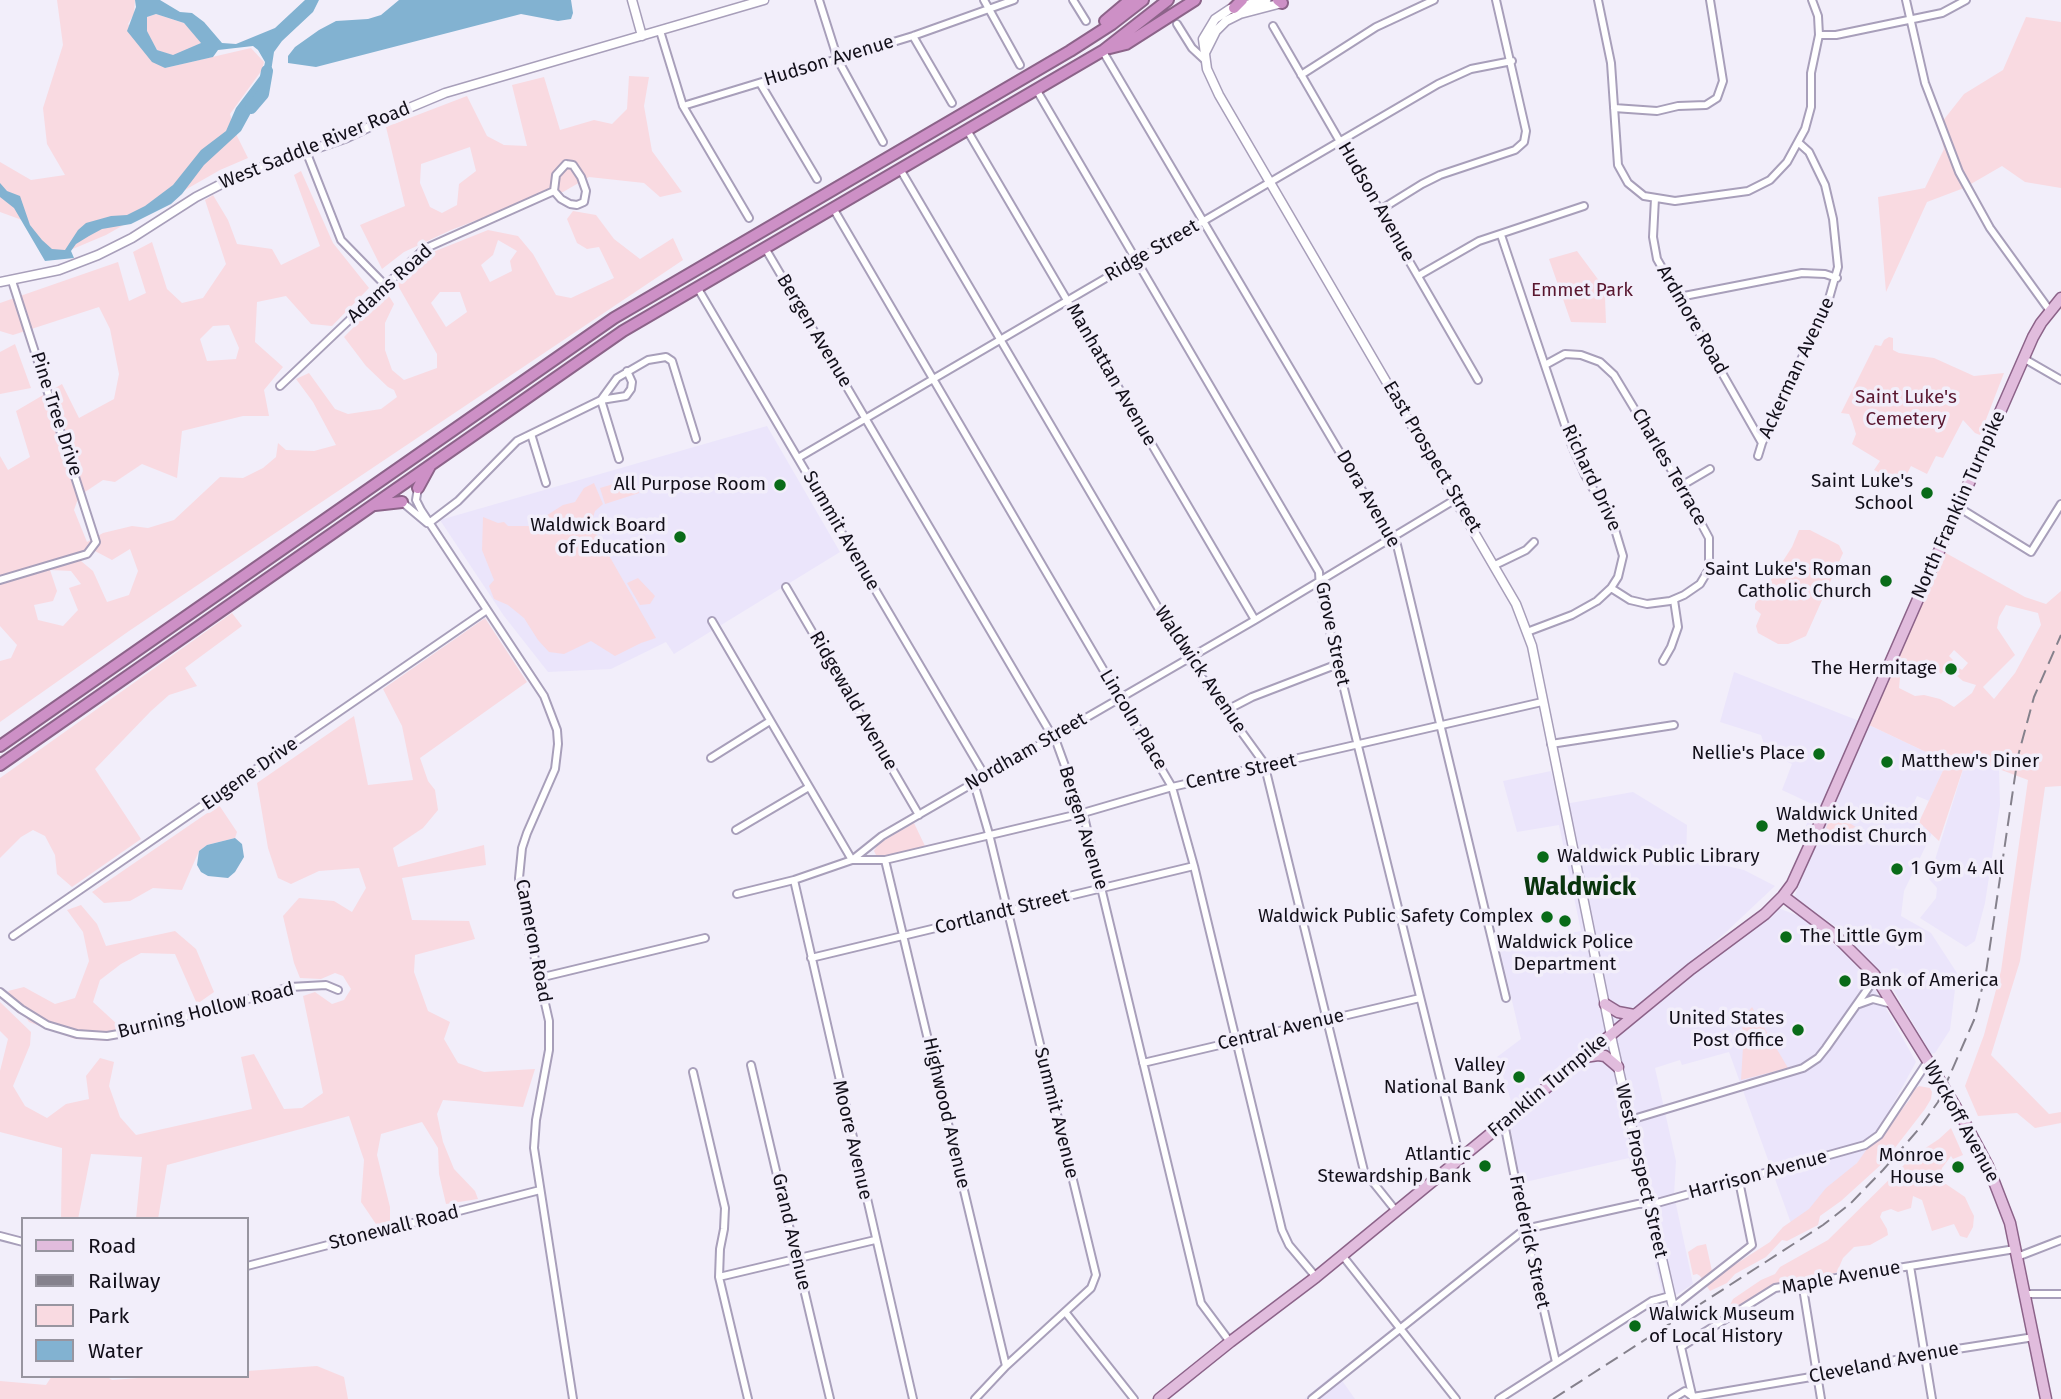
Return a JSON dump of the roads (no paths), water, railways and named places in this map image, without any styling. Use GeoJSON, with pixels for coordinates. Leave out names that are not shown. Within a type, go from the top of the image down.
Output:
{"type":"FeatureCollection","features":[{"type":"Feature","properties":{"kind":"highway"},"geometry":{"type":"LineString","coordinates":[[1070,51],[1130,0]]}},
{"type":"Feature","properties":{"kind":"highway"},"geometry":{"type":"LineString","coordinates":[[0,746],[614,318],[1070,51],[1143,0]]}},
{"type":"Feature","properties":{"kind":"highway"},"geometry":{"type":"LineString","coordinates":[[0,765],[623,331],[1103,50],[1168,0]]}},
{"type":"Feature","properties":{"kind":"highway"},"geometry":{"type":"LineString","coordinates":[[1103,50],[1126,44],[1195,0]]}},
{"type":"Feature","properties":{"kind":"highway"},"geometry":{"type":"LineString","coordinates":[[418,488],[432,463]]}},
{"type":"Feature","properties":{"kind":"highway"},"geometry":{"type":"LineString","coordinates":[[372,505],[402,502]]}},
{"type":"Feature","properties":{"kind":"main road","name":"North Franklin Turnpike"},"geometry":{"type":"LineString","coordinates":[[1867,717],[2023,358],[2033,337],[2061,298]]}},
{"type":"Feature","properties":{"kind":"main road","name":"Franklin Turnpike"},"geometry":{"type":"LineString","coordinates":[[1159,1399],[1316,1277],[1634,1015],[1765,914],[1791,884],[1867,717]]}},
{"type":"Feature","properties":{"kind":"main road","name":"Wyckoff Avenue"},"geometry":{"type":"LineString","coordinates":[[1783,896],[1837,937],[1876,977],[1963,1119],[1997,1185],[2010,1223],[2046,1399]]}},
{"type":"Feature","properties":{"kind":"main road"},"geometry":{"type":"LineString","coordinates":[[1605,1004],[1618,1012],[1634,1015]]}},
{"type":"Feature","properties":{"kind":"main road"},"geometry":{"type":"LineString","coordinates":[[1582,1058],[1605,1056],[1618,1067]]}},
{"type":"Feature","properties":{"kind":"street"},"geometry":{"type":"LineString","coordinates":[[632,0],[642,36]]}},
{"type":"Feature","properties":{"kind":"street","name":"West Saddle River Road"},"geometry":{"type":"LineString","coordinates":[[0,282],[59,270],[98,256],[217,185],[256,168],[346,138],[445,93],[764,0]]}},
{"type":"Feature","properties":{"kind":"street"},"geometry":{"type":"LineString","coordinates":[[819,0],[838,60],[883,142]]}},
{"type":"Feature","properties":{"kind":"street"},"geometry":{"type":"LineString","coordinates":[[984,0],[1020,65]]}},
{"type":"Feature","properties":{"kind":"street","name":"Hudson Avenue"},"geometry":{"type":"LineString","coordinates":[[683,106],[913,36],[1014,0]]}},
{"type":"Feature","properties":{"kind":"street"},"geometry":{"type":"LineString","coordinates":[[1073,0],[1086,21]]}},
{"type":"Feature","properties":{"kind":"street"},"geometry":{"type":"LineString","coordinates":[[1205,56],[1203,39],[1219,16],[1238,4],[1266,0]]}},
{"type":"Feature","properties":{"kind":"street"},"geometry":{"type":"LineString","coordinates":[[1301,75],[1376,27],[1434,0]]}},
{"type":"Feature","properties":{"kind":"street"},"geometry":{"type":"LineString","coordinates":[[1380,210],[1440,175],[1520,146],[1524,142],[1526,131],[1496,0]]}},
{"type":"Feature","properties":{"kind":"street"},"geometry":{"type":"LineString","coordinates":[[1598,0],[1611,63],[1616,156],[1622,174],[1644,196],[1675,201],[1748,191],[1760,186],[1780,171],[1799,143],[1809,116],[1811,73],[1819,35],[1818,16],[1812,0]]}},
{"type":"Feature","properties":{"kind":"street"},"geometry":{"type":"LineString","coordinates":[[1614,108],[1657,111],[1678,106],[1706,106],[1717,98],[1723,81],[1710,0]]}},
{"type":"Feature","properties":{"kind":"street"},"geometry":{"type":"LineString","coordinates":[[1906,0],[1925,83],[1959,172],[1990,228],[2050,311]]}},
{"type":"Feature","properties":{"kind":"street"},"geometry":{"type":"LineString","coordinates":[[1819,35],[1836,35],[1910,21],[1942,13],[1966,0]]}},
{"type":"Feature","properties":{"kind":"street"},"geometry":{"type":"LineString","coordinates":[[1205,56],[1216,31],[1226,21],[1283,1]]}},
{"type":"Feature","properties":{"kind":"street","name":"East Prospect Street"},"geometry":{"type":"LineString","coordinates":[[1177,24],[1190,45],[1205,56],[1219,96],[1516,604],[1532,646],[1605,1004]]}},
{"type":"Feature","properties":{"kind":"street","name":"Hudson Avenue"},"geometry":{"type":"LineString","coordinates":[[1273,26],[1478,380]]}},
{"type":"Feature","properties":{"kind":"street"},"geometry":{"type":"LineString","coordinates":[[660,31],[683,106],[749,218]]}},
{"type":"Feature","properties":{"kind":"street"},"geometry":{"type":"LineString","coordinates":[[913,36],[952,103]]}},
{"type":"Feature","properties":{"kind":"street","name":"Dora Avenue"},"geometry":{"type":"LineString","coordinates":[[1103,50],[1385,529],[1398,545],[1506,998]]}},
{"type":"Feature","properties":{"kind":"street","name":"Ridge Street"},"geometry":{"type":"LineString","coordinates":[[799,458],[1413,97],[1459,73],[1512,61]]}},
{"type":"Feature","properties":{"kind":"street"},"geometry":{"type":"LineString","coordinates":[[760,83],[817,178]]}},
{"type":"Feature","properties":{"kind":"street","name":"Grove Street"},"geometry":{"type":"LineString","coordinates":[[1036,89],[1319,572],[1338,664],[1461,1158]]}},
{"type":"Feature","properties":{"kind":"street","name":"Manhattan Avenue"},"geometry":{"type":"LineString","coordinates":[[967,130],[1255,620]]}},
{"type":"Feature","properties":{"kind":"street","name":"Ackerman Avenue"},"geometry":{"type":"LineString","coordinates":[[1758,456],[1837,278],[1838,254],[1830,202],[1818,169],[1809,152],[1799,143]]}},
{"type":"Feature","properties":{"kind":"street"},"geometry":{"type":"LineString","coordinates":[[306,151],[341,240],[386,286]]}},
{"type":"Feature","properties":{"kind":"street"},"geometry":{"type":"LineString","coordinates":[[566,164],[572,165],[581,177],[586,197],[584,202],[570,204],[554,191],[556,175],[560,169],[566,164]]}},
{"type":"Feature","properties":{"kind":"street","name":"Waldwick Avenue"},"geometry":{"type":"LineString","coordinates":[[900,169],[1187,657],[1266,768],[1364,1171],[1396,1211]]}},
{"type":"Feature","properties":{"kind":"street","name":"Adams Road"},"geometry":{"type":"LineString","coordinates":[[280,386],[432,244],[554,191]]}},
{"type":"Feature","properties":{"kind":"street","name":"Ardmore Road"},"geometry":{"type":"LineString","coordinates":[[1655,198],[1654,248],[1661,269],[1762,443]]}},
{"type":"Feature","properties":{"kind":"street"},"geometry":{"type":"LineString","coordinates":[[1419,276],[1479,241],[1584,206]]}},
{"type":"Feature","properties":{"kind":"street","name":"Lincoln Place"},"geometry":{"type":"LineString","coordinates":[[833,208],[1172,787],[1194,866],[1282,1230],[1289,1245],[1316,1277]]}},
{"type":"Feature","properties":{"kind":"street","name":"Richard Drive"},"geometry":{"type":"LineString","coordinates":[[1501,235],[1572,446],[1613,523],[1621,544],[1622,566],[1611,588]]}},
{"type":"Feature","properties":{"kind":"street","name":"Bergen Avenue"},"geometry":{"type":"LineString","coordinates":[[765,248],[1053,737],[1083,813],[1201,1303],[1230,1342]]}},
{"type":"Feature","properties":{"kind":"street"},"geometry":{"type":"LineString","coordinates":[[1679,298],[1802,273],[1825,274],[1837,278]]}},
{"type":"Feature","properties":{"kind":"street","name":"Pine Tree Drive"},"geometry":{"type":"LineString","coordinates":[[0,580],[87,554],[94,547],[96,537],[12,281]]}},
{"type":"Feature","properties":{"kind":"street","name":"Summit Avenue"},"geometry":{"type":"LineString","coordinates":[[697,287],[985,776]]}},
{"type":"Feature","properties":{"kind":"street","name":"Charles Terrace"},"geometry":{"type":"LineString","coordinates":[[1545,365],[1564,354],[1588,357],[1606,367],[1614,375],[1681,486],[1709,538],[1711,560],[1700,584],[1674,600]]}},
{"type":"Feature","properties":{"kind":"street"},"geometry":{"type":"LineString","coordinates":[[601,400],[617,378],[627,371],[660,357],[672,361],[696,439]]}},
{"type":"Feature","properties":{"kind":"street"},"geometry":{"type":"LineString","coordinates":[[2023,358],[2061,380]]}},
{"type":"Feature","properties":{"kind":"street"},"geometry":{"type":"LineString","coordinates":[[429,523],[458,501],[508,449],[531,433],[601,400],[630,393],[632,382],[627,371]]}},
{"type":"Feature","properties":{"kind":"street"},"geometry":{"type":"LineString","coordinates":[[601,400],[619,459]]}},
{"type":"Feature","properties":{"kind":"street"},"geometry":{"type":"LineString","coordinates":[[531,433],[546,483]]}},
{"type":"Feature","properties":{"kind":"street"},"geometry":{"type":"LineString","coordinates":[[1681,486],[1710,469]]}},
{"type":"Feature","properties":{"kind":"street","name":"Cameron Road"},"geometry":{"type":"LineString","coordinates":[[418,488],[416,500],[429,523],[544,695],[557,730],[555,769],[527,833],[519,864],[520,893],[550,1036],[534,1135],[540,1190],[573,1399]]}},
{"type":"Feature","properties":{"kind":"street","name":"Nordham Street"},"geometry":{"type":"LineString","coordinates":[[852,860],[882,836],[1255,620],[1457,499]]}},
{"type":"Feature","properties":{"kind":"street","name":"Cameron Road"},"geometry":{"type":"LineString","coordinates":[[402,502],[429,523]]}},
{"type":"Feature","properties":{"kind":"street"},"geometry":{"type":"LineString","coordinates":[[1958,507],[2031,552],[2061,504]]}},
{"type":"Feature","properties":{"kind":"street"},"geometry":{"type":"LineString","coordinates":[[1495,565],[1525,550],[1534,542]]}},
{"type":"Feature","properties":{"kind":"street","name":"Ridgewald Avenue"},"geometry":{"type":"LineString","coordinates":[[786,587],[919,815]]}},
{"type":"Feature","properties":{"kind":"street"},"geometry":{"type":"LineString","coordinates":[[1527,632],[1585,609],[1611,588],[1639,603],[1659,604],[1674,600],[1678,627],[1671,647],[1662,661]]}},
{"type":"Feature","properties":{"kind":"street","name":"Eugene Drive"},"geometry":{"type":"LineString","coordinates":[[13,936],[486,610]]}},
{"type":"Feature","properties":{"kind":"street"},"geometry":{"type":"LineString","coordinates":[[712,621],[852,860]]}},
{"type":"Feature","properties":{"kind":"street"},"geometry":{"type":"LineString","coordinates":[[1225,711],[1264,692],[1338,664]]}},
{"type":"Feature","properties":{"kind":"street","name":"Centre Street"},"geometry":{"type":"LineString","coordinates":[[737,894],[794,880],[852,860],[885,860],[1083,813],[1172,787],[1266,768],[1542,702]]}},
{"type":"Feature","properties":{"kind":"street"},"geometry":{"type":"LineString","coordinates":[[711,758],[770,721]]}},
{"type":"Feature","properties":{"kind":"street"},"geometry":{"type":"LineString","coordinates":[[1551,744],[1674,724]]}},
{"type":"Feature","properties":{"kind":"street","name":"Summit Avenue"},"geometry":{"type":"LineString","coordinates":[[974,783],[989,834],[1096,1275],[1091,1288],[1006,1366],[975,1399]]}},
{"type":"Feature","properties":{"kind":"street"},"geometry":{"type":"LineString","coordinates":[[736,830],[809,787]]}},
{"type":"Feature","properties":{"kind":"street","name":"Highwood Avenue"},"geometry":{"type":"LineString","coordinates":[[885,860],[1006,1366]]}},
{"type":"Feature","properties":{"kind":"street","name":"Cortlandt Street"},"geometry":{"type":"LineString","coordinates":[[811,958],[1194,866]]}},
{"type":"Feature","properties":{"kind":"street","name":"Moore Avenue"},"geometry":{"type":"LineString","coordinates":[[794,880],[913,1399]]}},
{"type":"Feature","properties":{"kind":"street"},"geometry":{"type":"LineString","coordinates":[[539,978],[705,939]]}},
{"type":"Feature","properties":{"kind":"street"},"geometry":{"type":"LineString","coordinates":[[1630,1120],[1803,1068],[1818,1058],[1876,977]]}},
{"type":"Feature","properties":{"kind":"street","name":"Burning Hollow Road"},"geometry":{"type":"LineString","coordinates":[[0,992],[47,1025],[77,1034],[107,1036],[136,1031],[290,987],[326,985],[338,989]]}},
{"type":"Feature","properties":{"kind":"street","name":"Central Avenue"},"geometry":{"type":"LineString","coordinates":[[1143,1063],[1420,998]]}},
{"type":"Feature","properties":{"kind":"street"},"geometry":{"type":"LineString","coordinates":[[1857,1005],[1872,999],[1895,1004]]}},
{"type":"Feature","properties":{"kind":"street","name":"West Prospect Street"},"geometry":{"type":"LineString","coordinates":[[1605,1004],[1673,1307]]}},
{"type":"Feature","properties":{"kind":"street","name":"Harrison Avenue"},"geometry":{"type":"LineString","coordinates":[[1312,1399],[1525,1229],[1648,1204],[1856,1148],[1879,1135],[1928,1061]]}},
{"type":"Feature","properties":{"kind":"street","name":"Grand Avenue"},"geometry":{"type":"LineString","coordinates":[[751,1065],[830,1399]]}},
{"type":"Feature","properties":{"kind":"street"},"geometry":{"type":"LineString","coordinates":[[693,1072],[725,1208],[719,1277],[748,1399]]}},
{"type":"Feature","properties":{"kind":"street","name":"Frederick Street"},"geometry":{"type":"LineString","coordinates":[[1504,1123],[1556,1362]]}},
{"type":"Feature","properties":{"kind":"street"},"geometry":{"type":"LineString","coordinates":[[1673,1307],[1752,1245],[1740,1181]]}},
{"type":"Feature","properties":{"kind":"street","name":"Stonewall Road"},"geometry":{"type":"LineString","coordinates":[[248,1266],[540,1190]]}},
{"type":"Feature","properties":{"kind":"street"},"geometry":{"type":"LineString","coordinates":[[0,1236],[21,1241]]}},
{"type":"Feature","properties":{"kind":"street"},"geometry":{"type":"LineString","coordinates":[[719,1277],[875,1240]]}},
{"type":"Feature","properties":{"kind":"street","name":"Maple Avenue"},"geometry":{"type":"LineString","coordinates":[[1693,1398],[1681,1347],[1775,1288],[1910,1266],[2016,1253],[2061,1240]]}},
{"type":"Feature","properties":{"kind":"street"},"geometry":{"type":"LineString","coordinates":[[1342,1255],[1456,1399]]}},
{"type":"Feature","properties":{"kind":"street"},"geometry":{"type":"LineString","coordinates":[[1910,1266],[1932,1399]]}},
{"type":"Feature","properties":{"kind":"street"},"geometry":{"type":"LineString","coordinates":[[1802,1282],[1821,1399]]}},
{"type":"Feature","properties":{"kind":"street"},"geometry":{"type":"LineString","coordinates":[[2025,1294],[2061,1294]]}},
{"type":"Feature","properties":{"kind":"street"},"geometry":{"type":"LineString","coordinates":[[1499,1399],[1652,1301],[1670,1296]]}},
{"type":"Feature","properties":{"kind":"street"},"geometry":{"type":"LineString","coordinates":[[1066,1313],[1133,1399]]}},
{"type":"Feature","properties":{"kind":"street","name":"Cleveland Avenue"},"geometry":{"type":"LineString","coordinates":[[1671,1399],[1685,1391],[1693,1398],[1925,1354],[2034,1337]]}},
{"type":"Feature","properties":{"kind":"water"},"geometry":{"type":"Polygon","coordinates":[[[135,0],[160,0],[180,12],[192,13],[204,22],[222,43],[236,44],[275,28],[305,0],[319,0],[313,12],[274,52],[270,78],[241,131],[204,165],[182,194],[171,204],[131,224],[102,229],[89,236],[76,244],[71,251],[74,258],[45,261],[14,208],[0,197],[0,183],[7,191],[20,196],[30,225],[42,240],[52,249],[65,250],[86,223],[127,215],[145,206],[173,185],[201,150],[226,131],[236,108],[263,72],[265,62],[253,46],[218,50],[213,57],[165,68],[152,62],[127,31],[136,7],[135,0]],[[156,14],[147,17],[147,31],[157,50],[173,55],[201,43],[184,23],[156,14]]]}},
{"type":"Feature","properties":{"kind":"water"},"geometry":{"type":"Polygon","coordinates":[[[399,0],[571,0],[573,13],[571,19],[558,21],[521,14],[316,67],[288,63],[288,56],[295,47],[319,30],[336,21],[368,19],[381,15],[399,0]]]}},
{"type":"Feature","properties":{"kind":"water"},"geometry":{"type":"Polygon","coordinates":[[[235,838],[242,844],[244,857],[235,872],[228,878],[208,876],[201,872],[197,865],[199,851],[207,845],[235,838]]]}},
{"type":"Feature","properties":{"kind":"waterway"},"geometry":{"type":"LineString","coordinates":[[251,108],[263,94],[267,71]]}},
{"type":"Feature","properties":{"kind":"railway"},"geometry":{"type":"LineString","coordinates":[[1553,1399],[1823,1225],[1850,1204],[1883,1170],[1938,1102],[1974,1020],[1986,973],[2018,756],[2034,697],[2061,635]]}},
{"type":"Feature","properties":{"kind":"place","name":"All Purpose Room"},"geometry":{"type":"Point","coordinates":[780,485]}},
{"type":"Feature","properties":{"kind":"place","name":"Saint Luke's School"},"geometry":{"type":"Point","coordinates":[1927,493]}},
{"type":"Feature","properties":{"kind":"place","name":"Waldwick Board of Education"},"geometry":{"type":"Point","coordinates":[680,537]}},
{"type":"Feature","properties":{"kind":"place","name":"Saint Luke's Roman Catholic Church"},"geometry":{"type":"Point","coordinates":[1886,581]}},
{"type":"Feature","properties":{"kind":"place","name":"The Hermitage"},"geometry":{"type":"Point","coordinates":[1951,669]}},
{"type":"Feature","properties":{"kind":"place","name":"Nellie's Place"},"geometry":{"type":"Point","coordinates":[1819,754]}},
{"type":"Feature","properties":{"kind":"place","name":"Matthew's Diner"},"geometry":{"type":"Point","coordinates":[1887,762]}},
{"type":"Feature","properties":{"kind":"place","name":"Waldwick United Methodist Church"},"geometry":{"type":"Point","coordinates":[1762,826]}},
{"type":"Feature","properties":{"kind":"place","name":"Waldwick Public Library"},"geometry":{"type":"Point","coordinates":[1543,857]}},
{"type":"Feature","properties":{"kind":"place","name":"1 Gym 4 All"},"geometry":{"type":"Point","coordinates":[1897,869]}},
{"type":"Feature","properties":{"kind":"place","name":"Waldwick Public Safety Complex"},"geometry":{"type":"Point","coordinates":[1547,917]}},
{"type":"Feature","properties":{"kind":"place","name":"Waldwick Police Department"},"geometry":{"type":"Point","coordinates":[1565,921]}},
{"type":"Feature","properties":{"kind":"place","name":"The Little Gym"},"geometry":{"type":"Point","coordinates":[1786,937]}},
{"type":"Feature","properties":{"kind":"place","name":"Bank of America"},"geometry":{"type":"Point","coordinates":[1845,981]}},
{"type":"Feature","properties":{"kind":"place","name":"United States Post Office"},"geometry":{"type":"Point","coordinates":[1798,1030]}},
{"type":"Feature","properties":{"kind":"place","name":"Valley National Bank"},"geometry":{"type":"Point","coordinates":[1519,1077]}},
{"type":"Feature","properties":{"kind":"place","name":"Atlantic Stewardship Bank"},"geometry":{"type":"Point","coordinates":[1485,1166]}},
{"type":"Feature","properties":{"kind":"place","name":"Monroe House"},"geometry":{"type":"Point","coordinates":[1958,1167]}},
{"type":"Feature","properties":{"kind":"place","name":"Walwick Museum of Local History"},"geometry":{"type":"Point","coordinates":[1635,1326]}},
{"type":"Feature","properties":{"kind":"district","name":"Waldwick"},"geometry":{"type":"Point","coordinates":[1580,888]}},
{"type":"Feature","properties":{"kind":"park label","name":"Emmet Park"},"geometry":{"type":"Point","coordinates":[1582,291]}},
{"type":"Feature","properties":{"kind":"park label","name":"Saint Luke's Cemetery"},"geometry":{"type":"Point","coordinates":[1906,409]}}]}
